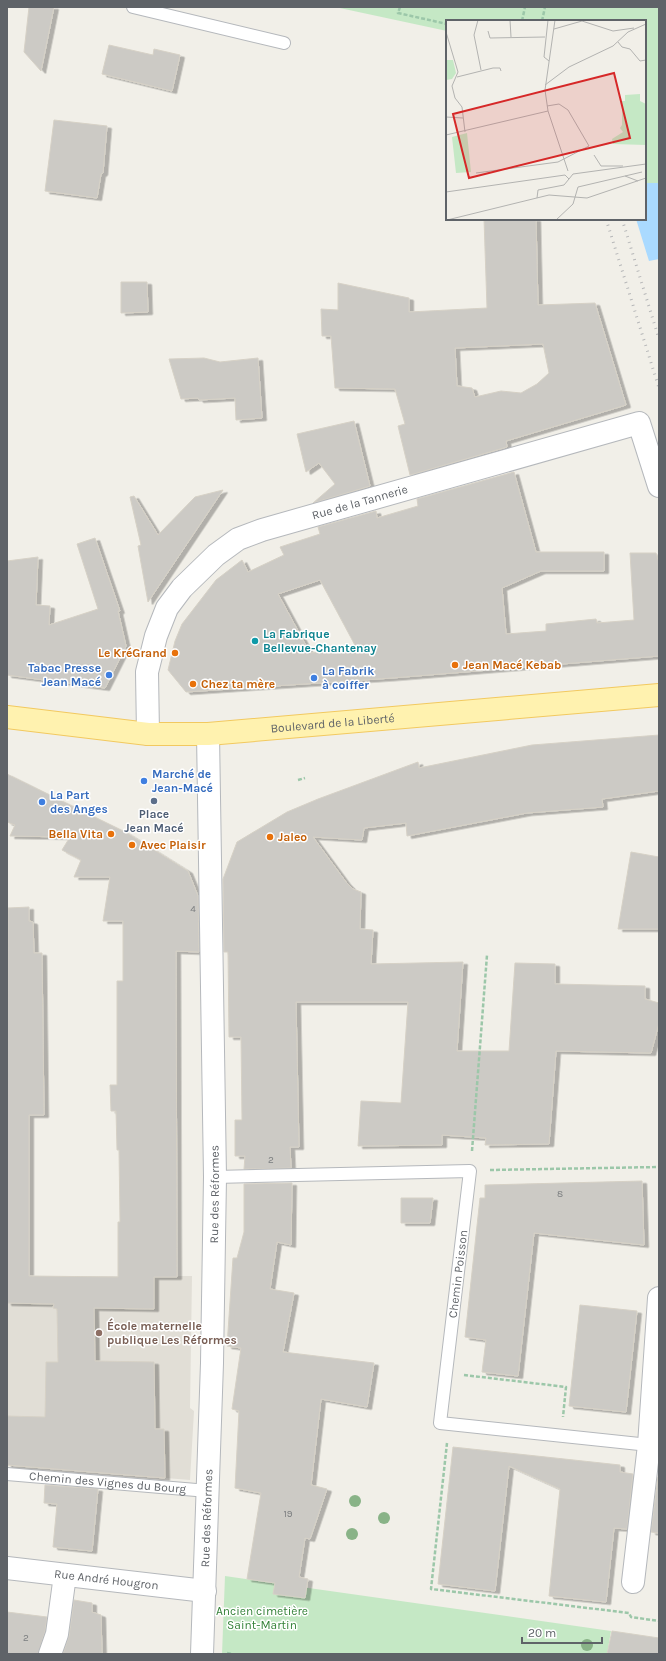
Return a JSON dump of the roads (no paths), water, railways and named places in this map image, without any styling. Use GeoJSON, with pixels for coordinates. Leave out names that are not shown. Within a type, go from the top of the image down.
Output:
{"type":"FeatureCollection","features":[{"type":"Feature","properties":{"kind":"main road","name":"Boulevard de la Liberté"},"geometry":{"type":"LineString","coordinates":[[7,716],[148,734],[208,734],[659,695]]}},
{"type":"Feature","properties":{"kind":"street","name":"Rue de la Tannerie"},"geometry":{"type":"LineString","coordinates":[[148,734],[147,672],[156,636],[167,608],[182,588],[198,571],[238,540],[262,530],[639,423],[659,486]]}},
{"type":"Feature","properties":{"kind":"street","name":"Rue des Réformes"},"geometry":{"type":"LineString","coordinates":[[202,1654],[208,1491],[215,1177],[208,734]]}},
{"type":"Feature","properties":{"kind":"street"},"geometry":{"type":"LineString","coordinates":[[633,1582],[649,1445],[659,1298]]}},
{"type":"Feature","properties":{"kind":"street","name":"Rue André Hougron"},"geometry":{"type":"LineString","coordinates":[[7,1568],[205,1591]]}},
{"type":"Feature","properties":{"kind":"street"},"geometry":{"type":"LineString","coordinates":[[50,1654],[57,1634],[65,1574]]}},
{"type":"Feature","properties":{"kind":"lane"},"geometry":{"type":"LineString","coordinates":[[134,7],[284,43]]}},
{"type":"Feature","properties":{"kind":"lane","name":"Chemin Poisson"},"geometry":{"type":"LineString","coordinates":[[215,1177],[470,1171],[440,1423],[649,1445]]}},
{"type":"Feature","properties":{"kind":"lane","name":"Chemin des Vignes du Bourg"},"geometry":{"type":"LineString","coordinates":[[7,1474],[208,1491]]}},
{"type":"Feature","properties":{"kind":"water"},"geometry":{"type":"Polygon","coordinates":[[[646,183],[659,183],[659,259],[649,261],[636,220],[646,220],[646,183]]]}},
{"type":"Feature","properties":{"kind":"railway"},"geometry":{"type":"LineString","coordinates":[[606,220],[659,388]]}},
{"type":"Feature","properties":{"kind":"railway"},"geometry":{"type":"LineString","coordinates":[[622,220],[659,339]]}},
{"type":"Feature","properties":{"kind":"place","name":"La Fabrique Bellevue-Chantenay"},"geometry":{"type":"Point","coordinates":[255,641]}},
{"type":"Feature","properties":{"kind":"place","name":"Le KréGrand"},"geometry":{"type":"Point","coordinates":[175,653]}},
{"type":"Feature","properties":{"kind":"place","name":"Jean Macé Kebab"},"geometry":{"type":"Point","coordinates":[455,665]}},
{"type":"Feature","properties":{"kind":"place","name":"Tabac Presse Jean Macé"},"geometry":{"type":"Point","coordinates":[109,675]}},
{"type":"Feature","properties":{"kind":"place","name":"La Fabrik à coiffer"},"geometry":{"type":"Point","coordinates":[314,678]}},
{"type":"Feature","properties":{"kind":"place","name":"Chez ta mère"},"geometry":{"type":"Point","coordinates":[193,684]}},
{"type":"Feature","properties":{"kind":"place","name":"Marché de Jean-Macé"},"geometry":{"type":"Point","coordinates":[144,781]}},
{"type":"Feature","properties":{"kind":"place","name":"Place Jean Macé"},"geometry":{"type":"Point","coordinates":[154,801]}},
{"type":"Feature","properties":{"kind":"place","name":"La Part des Anges"},"geometry":{"type":"Point","coordinates":[42,802]}},
{"type":"Feature","properties":{"kind":"place","name":"Bella Vita"},"geometry":{"type":"Point","coordinates":[111,834]}},
{"type":"Feature","properties":{"kind":"place","name":"Jaleo"},"geometry":{"type":"Point","coordinates":[270,837]}},
{"type":"Feature","properties":{"kind":"place","name":"Avec Plaisir"},"geometry":{"type":"Point","coordinates":[132,845]}},
{"type":"Feature","properties":{"kind":"place","name":"École maternelle publique Les Réformes"},"geometry":{"type":"Point","coordinates":[99,1333]}},
{"type":"Feature","properties":{"kind":"park label","name":"Ancien cimetière Saint-Martin"},"geometry":{"type":"Point","coordinates":[262,1618]}}]}
